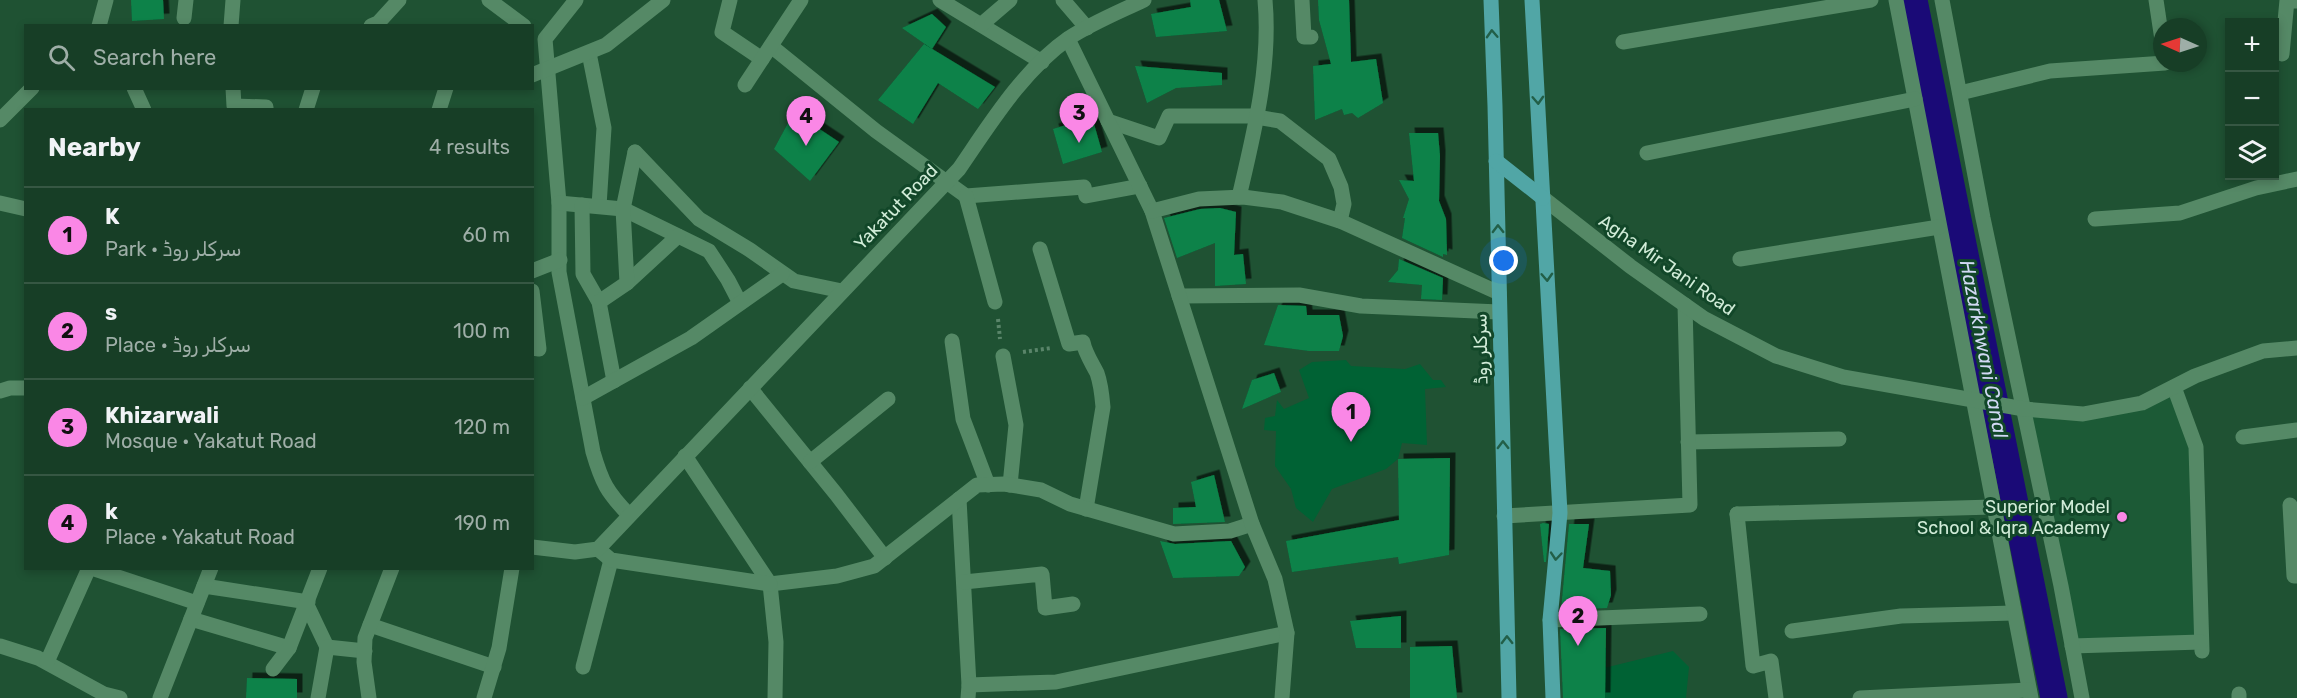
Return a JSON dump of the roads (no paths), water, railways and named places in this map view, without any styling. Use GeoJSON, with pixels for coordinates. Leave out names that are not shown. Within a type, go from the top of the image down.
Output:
{"type":"FeatureCollection","features":[{"type":"Feature","properties":{"kind":"main road","name":"سرکلر روڈ"},"geometry":{"type":"LineString","coordinates":[[1491,0],[1509,698]]}},
{"type":"Feature","properties":{"kind":"main road"},"geometry":{"type":"LineString","coordinates":[[1532,0],[1560,513],[1550,620],[1553,698]]}},
{"type":"Feature","properties":{"kind":"main road","name":"Agha Mir Jani Road"},"geometry":{"type":"LineString","coordinates":[[1496,161],[1543,198]]}},
{"type":"Feature","properties":{"kind":"street"},"geometry":{"type":"LineString","coordinates":[[103,23],[106,0]]}},
{"type":"Feature","properties":{"kind":"street"},"geometry":{"type":"LineString","coordinates":[[184,18],[186,0]]}},
{"type":"Feature","properties":{"kind":"street"},"geometry":{"type":"LineString","coordinates":[[231,24],[233,0]]}},
{"type":"Feature","properties":{"kind":"street"},"geometry":{"type":"LineString","coordinates":[[489,0],[521,24]]}},
{"type":"Feature","properties":{"kind":"street"},"geometry":{"type":"LineString","coordinates":[[576,0],[539,35],[549,70],[559,202],[559,272],[583,398],[602,481],[614,500],[629,515]]}},
{"type":"Feature","properties":{"kind":"street"},"geometry":{"type":"LineString","coordinates":[[534,74],[606,45],[663,0]]}},
{"type":"Feature","properties":{"kind":"street"},"geometry":{"type":"LineString","coordinates":[[730,0],[722,32],[762,59]]}},
{"type":"Feature","properties":{"kind":"street"},"geometry":{"type":"LineString","coordinates":[[745,85],[801,0]]}},
{"type":"Feature","properties":{"kind":"street"},"geometry":{"type":"LineString","coordinates":[[940,0],[1042,62]]}},
{"type":"Feature","properties":{"kind":"street"},"geometry":{"type":"LineString","coordinates":[[982,24],[1010,0]]}},
{"type":"Feature","properties":{"kind":"street"},"geometry":{"type":"LineString","coordinates":[[1063,0],[1087,28]]}},
{"type":"Feature","properties":{"kind":"street","name":"Yakatut Road"},"geometry":{"type":"LineString","coordinates":[[598,549],[959,169],[1007,99],[1042,62],[1068,39],[1144,0]]}},
{"type":"Feature","properties":{"kind":"street"},"geometry":{"type":"LineString","coordinates":[[1239,197],[1258,118],[1267,22],[1265,0]]}},
{"type":"Feature","properties":{"kind":"street"},"geometry":{"type":"LineString","coordinates":[[1302,0],[1304,37],[1311,37]]}},
{"type":"Feature","properties":{"kind":"street"},"geometry":{"type":"LineString","coordinates":[[1623,42],[1871,0]]}},
{"type":"Feature","properties":{"kind":"street"},"geometry":{"type":"LineString","coordinates":[[1860,698],[2030,694],[1896,0]]}},
{"type":"Feature","properties":{"kind":"street"},"geometry":{"type":"LineString","coordinates":[[1942,0],[1983,218],[2082,698]]}},
{"type":"Feature","properties":{"kind":"street"},"geometry":{"type":"LineString","coordinates":[[2156,0],[2159,18]]}},
{"type":"Feature","properties":{"kind":"street"},"geometry":{"type":"LineString","coordinates":[[2283,54],[2287,0],[2297,1]]}},
{"type":"Feature","properties":{"kind":"street"},"geometry":{"type":"LineString","coordinates":[[376,24],[390,3]]}},
{"type":"Feature","properties":{"kind":"street"},"geometry":{"type":"LineString","coordinates":[[1068,39],[1152,211],[1252,524],[1275,579],[1287,633],[1282,698]]}},
{"type":"Feature","properties":{"kind":"street"},"geometry":{"type":"LineString","coordinates":[[771,46],[876,131],[966,196],[1084,187],[1086,196],[1140,186]]}},
{"type":"Feature","properties":{"kind":"street"},"geometry":{"type":"LineString","coordinates":[[589,53],[604,128],[599,206]]}},
{"type":"Feature","properties":{"kind":"street"},"geometry":{"type":"LineString","coordinates":[[1960,93],[2050,71],[2153,64]]}},
{"type":"Feature","properties":{"kind":"street"},"geometry":{"type":"LineString","coordinates":[[0,120],[30,90]]}},
{"type":"Feature","properties":{"kind":"street"},"geometry":{"type":"LineString","coordinates":[[135,90],[143,108]]}},
{"type":"Feature","properties":{"kind":"street"},"geometry":{"type":"LineString","coordinates":[[233,90],[234,106],[266,108]]}},
{"type":"Feature","properties":{"kind":"street"},"geometry":{"type":"LineString","coordinates":[[307,108],[312,90]]}},
{"type":"Feature","properties":{"kind":"street"},"geometry":{"type":"LineString","coordinates":[[440,108],[445,90]]}},
{"type":"Feature","properties":{"kind":"street"},"geometry":{"type":"LineString","coordinates":[[1647,153],[1915,99]]}},
{"type":"Feature","properties":{"kind":"street"},"geometry":{"type":"LineString","coordinates":[[1108,121],[1159,138],[1169,116],[1258,118],[1280,121],[1329,159],[1341,187],[1344,204],[1340,221]]}},
{"type":"Feature","properties":{"kind":"street"},"geometry":{"type":"LineString","coordinates":[[627,283],[623,209],[634,152],[699,219],[750,250],[794,281],[842,291]]}},
{"type":"Feature","properties":{"kind":"street"},"geometry":{"type":"LineString","coordinates":[[2095,219],[2180,213],[2256,188],[2297,179]]}},
{"type":"Feature","properties":{"kind":"street"},"geometry":{"type":"LineString","coordinates":[[966,196],[995,302]]}},
{"type":"Feature","properties":{"kind":"street"},"geometry":{"type":"LineString","coordinates":[[1152,211],[1199,199],[1239,197],[1282,202],[1340,221],[1499,292]]}},
{"type":"Feature","properties":{"kind":"street","name":"Agha Mir Jani Road"},"geometry":{"type":"LineString","coordinates":[[1543,198],[1630,266],[1705,320],[1776,356],[1843,377],[2024,409]]}},
{"type":"Feature","properties":{"kind":"street"},"geometry":{"type":"LineString","coordinates":[[559,202],[623,209],[709,251],[728,279],[740,303]]}},
{"type":"Feature","properties":{"kind":"street"},"geometry":{"type":"LineString","coordinates":[[0,203],[24,209]]}},
{"type":"Feature","properties":{"kind":"street"},"geometry":{"type":"LineString","coordinates":[[582,205],[583,274],[599,302],[614,381]]}},
{"type":"Feature","properties":{"kind":"street"},"geometry":{"type":"LineString","coordinates":[[1740,260],[1939,227]]}},
{"type":"Feature","properties":{"kind":"street"},"geometry":{"type":"LineString","coordinates":[[599,302],[627,283],[678,236]]}},
{"type":"Feature","properties":{"kind":"street"},"geometry":{"type":"LineString","coordinates":[[1040,249],[1069,344],[1083,342],[1102,392],[1102,407],[1086,509]]}},
{"type":"Feature","properties":{"kind":"street"},"geometry":{"type":"LineString","coordinates":[[534,270],[560,261]]}},
{"type":"Feature","properties":{"kind":"street"},"geometry":{"type":"LineString","coordinates":[[583,398],[692,338],[782,274]]}},
{"type":"Feature","properties":{"kind":"street"},"geometry":{"type":"LineString","coordinates":[[1179,297],[1299,295],[1361,306],[1499,312]]}},
{"type":"Feature","properties":{"kind":"street"},"geometry":{"type":"LineString","coordinates":[[1504,516],[1690,505],[1685,305]]}},
{"type":"Feature","properties":{"kind":"street"},"geometry":{"type":"LineString","coordinates":[[534,308],[539,349],[534,348]]}},
{"type":"Feature","properties":{"kind":"street"},"geometry":{"type":"LineString","coordinates":[[952,342],[963,419],[988,485]]}},
{"type":"Feature","properties":{"kind":"street"},"geometry":{"type":"LineString","coordinates":[[2024,409],[2083,414],[2142,404],[2195,376],[2263,351],[2297,348]]}},
{"type":"Feature","properties":{"kind":"street"},"geometry":{"type":"LineString","coordinates":[[1003,356],[1016,425],[1010,485]]}},
{"type":"Feature","properties":{"kind":"street"},"geometry":{"type":"LineString","coordinates":[[2072,646],[2202,647],[2196,447],[2174,387]]}},
{"type":"Feature","properties":{"kind":"street"},"geometry":{"type":"LineString","coordinates":[[0,391],[24,388]]}},
{"type":"Feature","properties":{"kind":"street"},"geometry":{"type":"LineString","coordinates":[[750,388],[885,558]]}},
{"type":"Feature","properties":{"kind":"street"},"geometry":{"type":"LineString","coordinates":[[810,462],[888,399]]}},
{"type":"Feature","properties":{"kind":"street"},"geometry":{"type":"LineString","coordinates":[[2243,437],[2297,430]]}},
{"type":"Feature","properties":{"kind":"street"},"geometry":{"type":"LineString","coordinates":[[1688,442],[1839,439]]}},
{"type":"Feature","properties":{"kind":"street"},"geometry":{"type":"LineString","coordinates":[[685,456],[770,584],[776,642],[775,698]]}},
{"type":"Feature","properties":{"kind":"street"},"geometry":{"type":"LineString","coordinates":[[534,547],[575,552],[598,549],[611,560],[770,584],[837,576],[874,566],[977,485],[1010,485],[1041,489],[1070,504],[1174,534],[1230,531],[1252,524]]}},
{"type":"Feature","properties":{"kind":"street"},"geometry":{"type":"LineString","coordinates":[[959,499],[968,691],[1056,682],[1287,633]]}},
{"type":"Feature","properties":{"kind":"street"},"geometry":{"type":"LineString","coordinates":[[2290,505],[2294,576],[2297,576]]}},
{"type":"Feature","properties":{"kind":"street"},"geometry":{"type":"LineString","coordinates":[[1776,698],[1771,661],[1753,666],[1737,514],[1993,507]]}},
{"type":"Feature","properties":{"kind":"street"},"geometry":{"type":"LineString","coordinates":[[583,667],[611,560]]}},
{"type":"Feature","properties":{"kind":"street"},"geometry":{"type":"LineString","coordinates":[[47,662],[89,570]]}},
{"type":"Feature","properties":{"kind":"street"},"geometry":{"type":"LineString","coordinates":[[96,570],[197,603]]}},
{"type":"Feature","properties":{"kind":"street"},"geometry":{"type":"LineString","coordinates":[[160,698],[210,570]]}},
{"type":"Feature","properties":{"kind":"street"},"geometry":{"type":"LineString","coordinates":[[273,669],[289,648],[319,570]]}},
{"type":"Feature","properties":{"kind":"street"},"geometry":{"type":"LineString","coordinates":[[369,698],[364,662],[365,638],[391,570]]}},
{"type":"Feature","properties":{"kind":"street"},"geometry":{"type":"LineString","coordinates":[[484,698],[499,648],[512,570]]}},
{"type":"Feature","properties":{"kind":"street"},"geometry":{"type":"LineString","coordinates":[[964,582],[1042,574],[1045,608],[1073,604]]}},
{"type":"Feature","properties":{"kind":"street"},"geometry":{"type":"LineString","coordinates":[[204,586],[308,603]]}},
{"type":"Feature","properties":{"kind":"street"},"geometry":{"type":"LineString","coordinates":[[308,603],[327,647],[318,698]]}},
{"type":"Feature","properties":{"kind":"street"},"geometry":{"type":"LineString","coordinates":[[1792,631],[1901,616],[2014,613]]}},
{"type":"Feature","properties":{"kind":"street"},"geometry":{"type":"LineString","coordinates":[[1550,620],[1700,614]]}},
{"type":"Feature","properties":{"kind":"street"},"geometry":{"type":"LineString","coordinates":[[191,619],[289,648]]}},
{"type":"Feature","properties":{"kind":"street"},"geometry":{"type":"LineString","coordinates":[[370,626],[494,667]]}},
{"type":"Feature","properties":{"kind":"street"},"geometry":{"type":"LineString","coordinates":[[0,646],[39,658],[104,696],[120,698]]}},
{"type":"Feature","properties":{"kind":"street"},"geometry":{"type":"LineString","coordinates":[[327,647],[364,651]]}},
{"type":"Feature","properties":{"kind":"waterway","name":"Hazarkhwani Canal"},"geometry":{"type":"LineString","coordinates":[[1914,0],[2054,698]]}},
{"type":"Feature","properties":{"kind":"place","name":"Khizarwali"},"geometry":{"type":"Point","coordinates":[1079,143]}},
{"type":"Feature","properties":{"kind":"place","name":"k"},"geometry":{"type":"Point","coordinates":[806,146]}},
{"type":"Feature","properties":{"kind":"place","name":"K"},"geometry":{"type":"Point","coordinates":[1351,442]}},
{"type":"Feature","properties":{"kind":"place","name":"Superior Model School & Iqra Academy"},"geometry":{"type":"Point","coordinates":[2122,517]}},
{"type":"Feature","properties":{"kind":"place","name":"s"},"geometry":{"type":"Point","coordinates":[1578,646]}}]}
